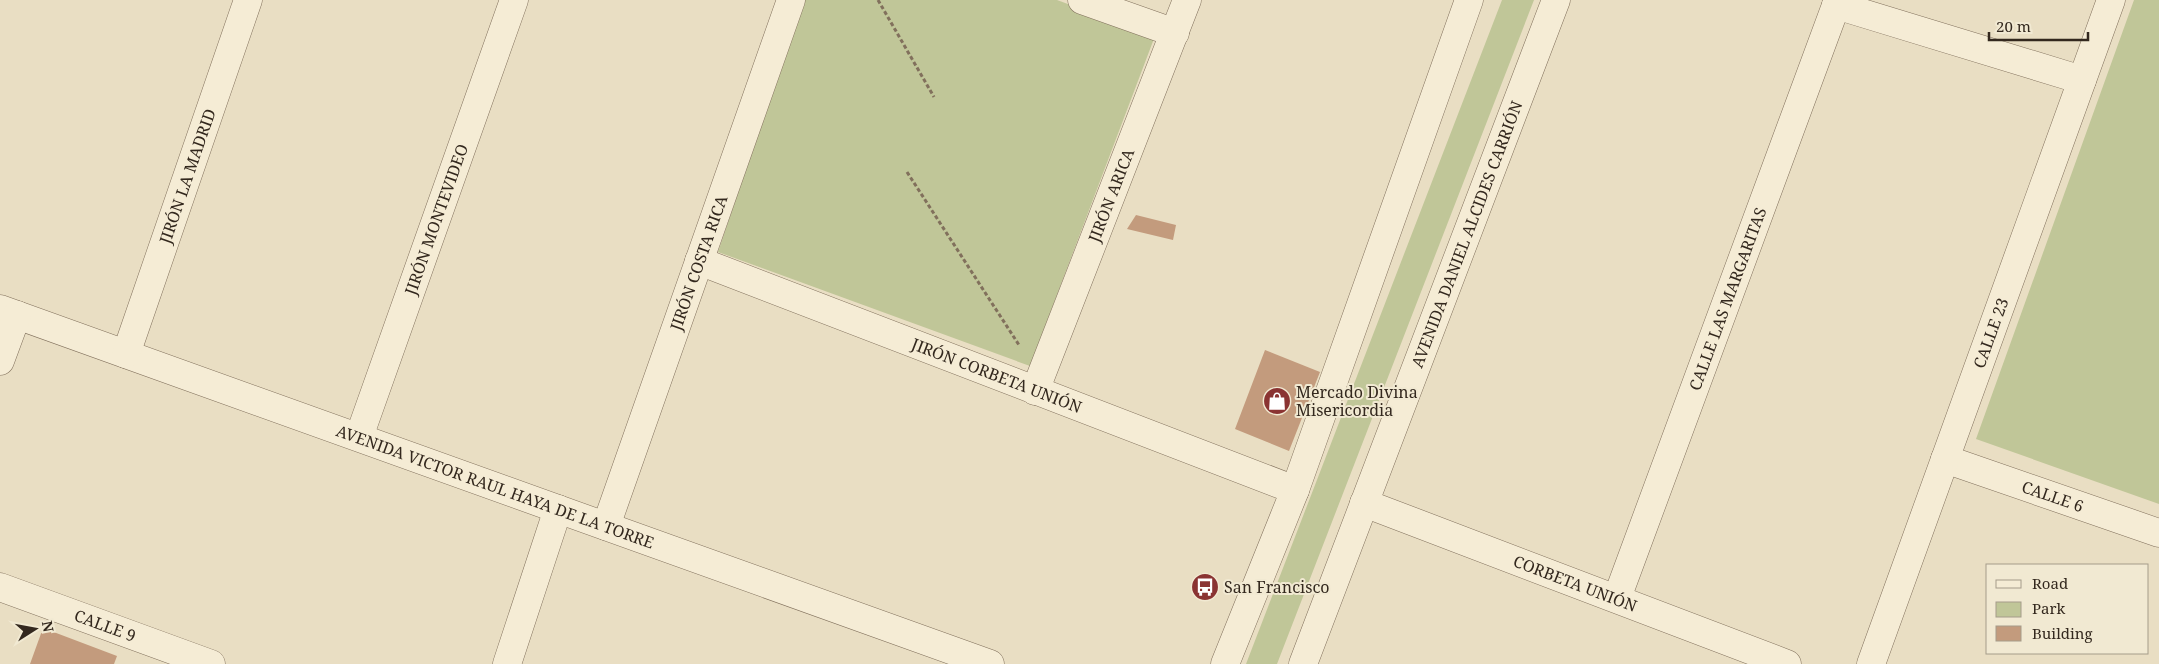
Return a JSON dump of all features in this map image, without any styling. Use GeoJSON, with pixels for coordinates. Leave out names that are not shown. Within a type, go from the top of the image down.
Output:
{"type":"FeatureCollection","features":[{"type":"Feature","properties":{"kind":"street","name":"JIRÓN LA MADRID"},"geometry":{"type":"LineString","coordinates":[[126,354],[248,0]]}},
{"type":"Feature","properties":{"kind":"street","name":"JIRÓN MONTEVIDEO"},"geometry":{"type":"LineString","coordinates":[[358,437],[514,0]]}},
{"type":"Feature","properties":{"kind":"street","name":"JIRÓN COSTA RICA"},"geometry":{"type":"LineString","coordinates":[[606,526],[791,0]]}},
{"type":"Feature","properties":{"kind":"street"},"geometry":{"type":"LineString","coordinates":[[1082,0],[1175,33]]}},
{"type":"Feature","properties":{"kind":"street","name":"JIRÓN ARICA"},"geometry":{"type":"LineString","coordinates":[[1035,391],[1188,0]]}},
{"type":"Feature","properties":{"kind":"street"},"geometry":{"type":"LineString","coordinates":[[1225,664],[1295,490],[1469,0]]}},
{"type":"Feature","properties":{"kind":"street","name":"AVENIDA DANIEL ALCIDES CARRIÓN"},"geometry":{"type":"LineString","coordinates":[[1303,664],[1556,0]]}},
{"type":"Feature","properties":{"kind":"street","name":"CALLE 23"},"geometry":{"type":"LineString","coordinates":[[1871,664],[2111,0]]}},
{"type":"Feature","properties":{"kind":"street"},"geometry":{"type":"LineString","coordinates":[[1837,3],[2082,80]]}},
{"type":"Feature","properties":{"kind":"street","name":"CALLE LAS MARGARITAS"},"geometry":{"type":"LineString","coordinates":[[1617,598],[1837,3]]}},
{"type":"Feature","properties":{"kind":"street","name":"JIRÓN CORBETA UNIÓN"},"geometry":{"type":"LineString","coordinates":[[699,261],[1295,490]]}},
{"type":"Feature","properties":{"kind":"street","name":"AVENIDA VICTOR RAUL HAYA DE LA TORRE"},"geometry":{"type":"LineString","coordinates":[[8,312],[990,664]]}},
{"type":"Feature","properties":{"kind":"street"},"geometry":{"type":"LineString","coordinates":[[0,361],[8,312]]}},
{"type":"Feature","properties":{"kind":"street","name":"CALLE 6"},"geometry":{"type":"LineString","coordinates":[[1945,459],[2159,533]]}},
{"type":"Feature","properties":{"kind":"street","name":"CORBETA UNIÓN"},"geometry":{"type":"LineString","coordinates":[[1364,503],[1787,664]]}},
{"type":"Feature","properties":{"kind":"street"},"geometry":{"type":"LineString","coordinates":[[507,664],[558,509]]}},
{"type":"Feature","properties":{"kind":"street","name":"CALLE 9"},"geometry":{"type":"LineString","coordinates":[[0,587],[172,657],[211,664]]}},
{"type":"Feature","properties":{"kind":"path"},"geometry":{"type":"LineString","coordinates":[[878,0],[934,97]]}},
{"type":"Feature","properties":{"kind":"path"},"geometry":{"type":"LineString","coordinates":[[907,172],[1024,353],[1035,391]]}},
{"type":"Feature","properties":{"kind":"green space"},"geometry":{"type":"Polygon","coordinates":[[[803,0],[1057,0],[1155,36],[1030,366],[718,252],[803,0]]]}},
{"type":"Feature","properties":{"kind":"green space"},"geometry":{"type":"Polygon","coordinates":[[[1502,0],[1534,0],[1277,664],[1246,664],[1502,0]]]}},
{"type":"Feature","properties":{"kind":"green space"},"geometry":{"type":"Polygon","coordinates":[[[2134,0],[2159,0],[2159,504],[1976,439],[2134,0]]]}},
{"type":"Feature","properties":{"kind":"building"},"geometry":{"type":"Polygon","coordinates":[[[1136,215],[1176,225],[1173,240],[1127,229],[1136,215]]]}},
{"type":"Feature","properties":{"kind":"building","name":"Mercado Divina Misericordia"},"geometry":{"type":"Polygon","coordinates":[[[1265,350],[1320,372],[1289,451],[1235,429],[1265,350]]]}},
{"type":"Feature","properties":{"kind":"building"},"geometry":{"type":"Polygon","coordinates":[[[43,628],[117,656],[114,664],[30,664],[43,628]]]}},
{"type":"Feature","properties":{"kind":"place","name":"Mercado Divina Misericordia"},"geometry":{"type":"Point","coordinates":[1277,401]}},
{"type":"Feature","properties":{"kind":"place","name":"San Francisco"},"geometry":{"type":"Point","coordinates":[1205,587]}}]}
